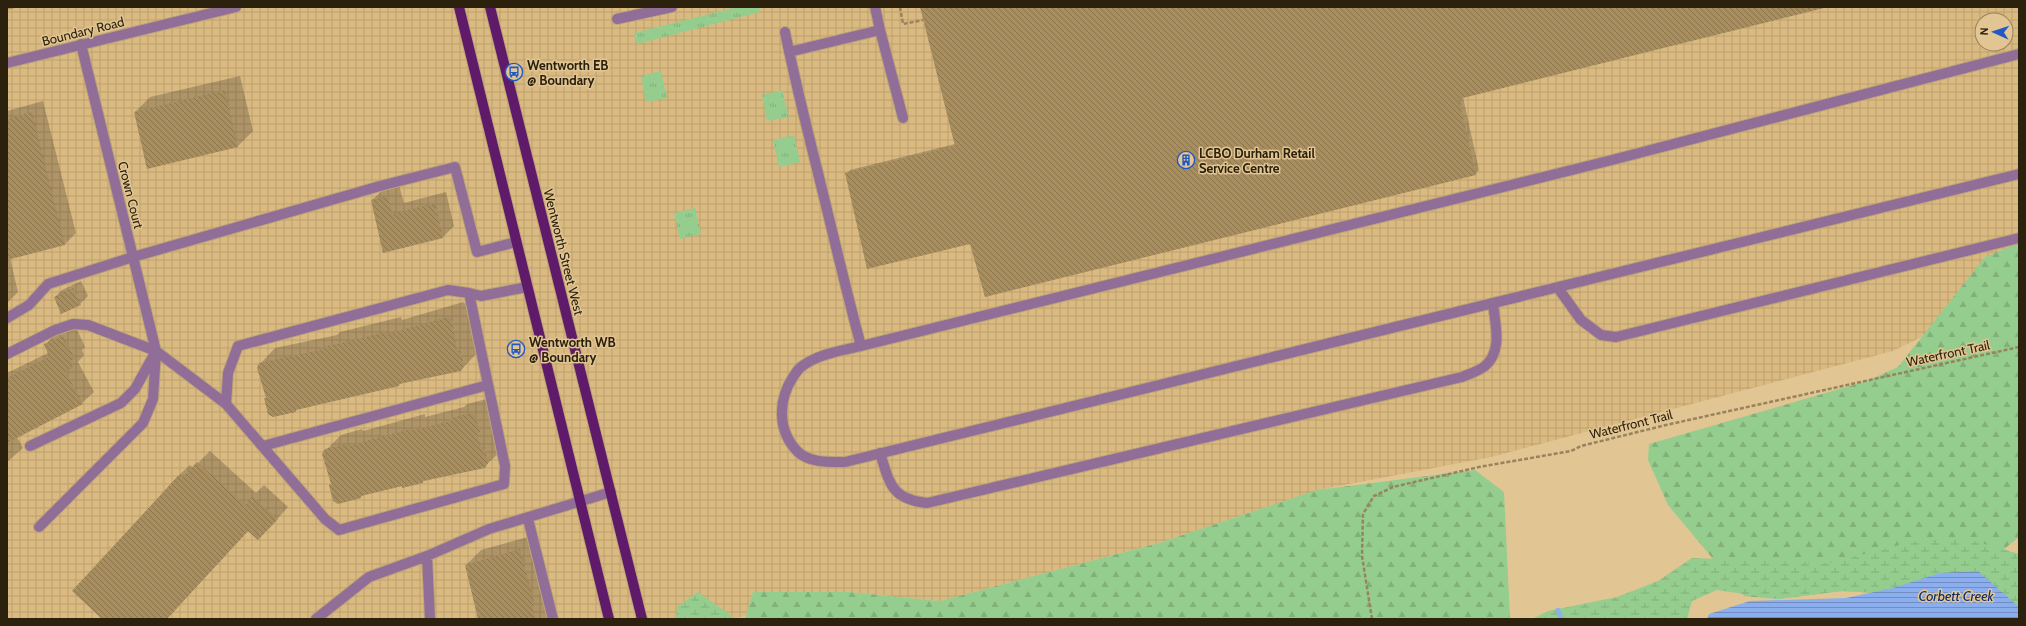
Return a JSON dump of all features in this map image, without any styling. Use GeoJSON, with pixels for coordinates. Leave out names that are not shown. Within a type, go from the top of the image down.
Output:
{"type":"FeatureCollection","features":[{"type":"Feature","properties":{"kind":"main road"},"geometry":{"type":"LineString","coordinates":[[459,7],[609,619]]}},
{"type":"Feature","properties":{"kind":"main road","name":"Wentworth Street West"},"geometry":{"type":"LineString","coordinates":[[490,7],[642,619]]}},
{"type":"Feature","properties":{"kind":"street","name":"Boundary Road"},"geometry":{"type":"LineString","coordinates":[[7,63],[236,7]]}},
{"type":"Feature","properties":{"kind":"street"},"geometry":{"type":"LineString","coordinates":[[617,19],[672,7]]}},
{"type":"Feature","properties":{"kind":"street"},"geometry":{"type":"LineString","coordinates":[[875,7],[903,118]]}},
{"type":"Feature","properties":{"kind":"street"},"geometry":{"type":"LineString","coordinates":[[789,52],[880,30]]}},
{"type":"Feature","properties":{"kind":"street"},"geometry":{"type":"LineString","coordinates":[[785,32],[838,263],[861,346]]}},
{"type":"Feature","properties":{"kind":"street","name":"Crown Court"},"geometry":{"type":"LineString","coordinates":[[39,527],[144,423],[153,398],[156,351],[81,44]]}},
{"type":"Feature","properties":{"kind":"street"},"geometry":{"type":"LineString","coordinates":[[2019,54],[1612,160],[821,355],[800,367],[786,387],[780,414],[785,433],[799,453],[820,462],[845,462],[1163,382],[1558,288],[2019,174]]}},
{"type":"Feature","properties":{"kind":"street"},"geometry":{"type":"LineString","coordinates":[[7,318],[29,305],[48,284],[133,257],[380,186],[455,167],[477,252],[516,242]]}},
{"type":"Feature","properties":{"kind":"street"},"geometry":{"type":"LineString","coordinates":[[1558,288],[1581,320],[1601,335],[1616,337],[2019,238]]}},
{"type":"Feature","properties":{"kind":"street"},"geometry":{"type":"LineString","coordinates":[[226,404],[228,373],[238,346],[448,290],[481,296],[527,287]]}},
{"type":"Feature","properties":{"kind":"street"},"geometry":{"type":"LineString","coordinates":[[7,354],[55,330],[73,324],[88,325],[156,351],[226,404],[325,519],[339,530],[504,484],[505,466],[469,293]]}},
{"type":"Feature","properties":{"kind":"street"},"geometry":{"type":"LineString","coordinates":[[880,453],[888,478],[895,492],[912,501],[927,503],[1462,377],[1484,367],[1493,358],[1497,346],[1493,303]]}},
{"type":"Feature","properties":{"kind":"street"},"geometry":{"type":"LineString","coordinates":[[30,446],[121,403],[135,389],[156,351]]}},
{"type":"Feature","properties":{"kind":"street"},"geometry":{"type":"LineString","coordinates":[[263,446],[488,385]]}},
{"type":"Feature","properties":{"kind":"street"},"geometry":{"type":"LineString","coordinates":[[316,619],[369,577],[427,556],[489,529],[611,492]]}},
{"type":"Feature","properties":{"kind":"street"},"geometry":{"type":"LineString","coordinates":[[528,518],[553,619]]}},
{"type":"Feature","properties":{"kind":"street"},"geometry":{"type":"LineString","coordinates":[[427,556],[430,619]]}},
{"type":"Feature","properties":{"kind":"path"},"geometry":{"type":"LineString","coordinates":[[900,7],[903,24],[923,20]]}},
{"type":"Feature","properties":{"kind":"path","name":"Waterfront Trail"},"geometry":{"type":"LineString","coordinates":[[1372,619],[1362,556],[1363,514],[1374,496],[1393,487],[1479,467],[1571,451],[1581,446],[1666,425],[2019,347]]}},
{"type":"Feature","properties":{"kind":"shaded area"},"geometry":{"type":"Polygon","coordinates":[[[7,7],[2019,7],[2019,289],[1893,351],[1491,457],[1318,490],[1159,543],[940,601],[849,592],[753,592],[746,616],[733,619],[7,619],[7,7]]]}},
{"type":"Feature","properties":{"kind":"green space"},"geometry":{"type":"Polygon","coordinates":[[[737,7],[759,7],[760,12],[637,44],[634,33],[737,7]]]}},
{"type":"Feature","properties":{"kind":"green space"},"geometry":{"type":"Polygon","coordinates":[[[661,71],[667,98],[646,102],[641,76],[661,71]]]}},
{"type":"Feature","properties":{"kind":"green space"},"geometry":{"type":"Polygon","coordinates":[[[782,90],[789,117],[767,121],[762,95],[782,90]]]}},
{"type":"Feature","properties":{"kind":"green space"},"geometry":{"type":"Polygon","coordinates":[[[794,135],[800,162],[779,167],[773,140],[794,135]]]}},
{"type":"Feature","properties":{"kind":"green space"},"geometry":{"type":"Polygon","coordinates":[[[695,208],[701,234],[680,239],[674,213],[695,208]]]}},
{"type":"Feature","properties":{"kind":"green space"},"geometry":{"type":"Polygon","coordinates":[[[2019,243],[2019,537],[1962,583],[1896,594],[1842,591],[1777,599],[1744,596],[1668,505],[1648,460],[1649,444],[1867,381],[1898,367],[1985,257],[2019,243]]]}},
{"type":"Feature","properties":{"kind":"green space"},"geometry":{"type":"Polygon","coordinates":[[[1475,470],[1504,492],[1510,619],[745,619],[753,592],[849,592],[940,601],[1159,543],[1317,490],[1475,470]]]}},
{"type":"Feature","properties":{"kind":"green space"},"geometry":{"type":"Polygon","coordinates":[[[1931,537],[1971,540],[2019,554],[2019,615],[1896,594],[1842,591],[1777,599],[1717,590],[1692,601],[1687,619],[1532,619],[1548,611],[1617,597],[1658,581],[1692,558],[1829,563],[1931,537]]]}},
{"type":"Feature","properties":{"kind":"green space"},"geometry":{"type":"Polygon","coordinates":[[[698,592],[736,619],[676,619],[677,607],[698,592]]]}},
{"type":"Feature","properties":{"kind":"water","name":"Corbett Creek"},"geometry":{"type":"Polygon","coordinates":[[[1978,571],[2019,607],[2019,619],[1707,619],[1709,614],[1750,601],[1846,598],[1893,588],[1940,573],[1978,571]]]}},
{"type":"Feature","properties":{"kind":"building","name":"LCBO Durham Retail Service Centre"},"geometry":{"type":"Polygon","coordinates":[[[920,7],[1824,8],[1459,99],[1476,175],[985,297],[970,244],[867,269],[845,173],[955,146],[920,7]]]}},
{"type":"Feature","properties":{"kind":"building"},"geometry":{"type":"Polygon","coordinates":[[[225,90],[238,147],[147,169],[134,112],[225,90]]]}},
{"type":"Feature","properties":{"kind":"building"},"geometry":{"type":"Polygon","coordinates":[[[32,112],[65,245],[7,260],[7,119],[32,112]]]}},
{"type":"Feature","properties":{"kind":"building"},"geometry":{"type":"Polygon","coordinates":[[[388,196],[392,214],[435,203],[443,238],[383,253],[371,200],[388,196]]]}},
{"type":"Feature","properties":{"kind":"building"},"geometry":{"type":"Polygon","coordinates":[[[73,288],[81,305],[61,314],[54,297],[73,288]]]}},
{"type":"Feature","properties":{"kind":"building"},"geometry":{"type":"Polygon","coordinates":[[[448,317],[452,320],[457,351],[460,350],[464,366],[461,371],[399,384],[399,386],[296,410],[296,412],[273,417],[268,414],[264,398],[266,398],[257,368],[259,363],[324,349],[324,347],[386,332],[387,334],[448,317]]]}},
{"type":"Feature","properties":{"kind":"building"},"geometry":{"type":"Polygon","coordinates":[[[63,336],[75,359],[70,361],[73,368],[65,371],[83,404],[7,443],[7,378],[49,357],[44,344],[63,336]]]}},
{"type":"Feature","properties":{"kind":"building"},"geometry":{"type":"Polygon","coordinates":[[[472,413],[476,417],[480,432],[477,433],[481,448],[484,447],[488,463],[485,468],[423,481],[423,483],[402,488],[402,486],[361,496],[361,498],[338,504],[333,501],[329,485],[331,484],[322,454],[325,449],[347,444],[348,446],[410,429],[410,431],[451,421],[451,418],[472,413]]]}},
{"type":"Feature","properties":{"kind":"building"},"geometry":{"type":"Polygon","coordinates":[[[197,462],[245,505],[252,496],[278,519],[258,540],[248,531],[167,619],[102,619],[72,591],[178,476],[181,479],[197,462]]]}},
{"type":"Feature","properties":{"kind":"building"},"geometry":{"type":"Polygon","coordinates":[[[520,549],[535,605],[532,606],[535,619],[478,619],[465,565],[520,549]]]}},
{"type":"Feature","properties":{"kind":"waterway"},"geometry":{"type":"LineString","coordinates":[[1558,610],[1561,619]]}},
{"type":"Feature","properties":{"kind":"place","name":"Wentworth EB @ Boundary"},"geometry":{"type":"Point","coordinates":[514,72]}},
{"type":"Feature","properties":{"kind":"place","name":"LCBO Durham Retail Service Centre"},"geometry":{"type":"Point","coordinates":[1186,160]}},
{"type":"Feature","properties":{"kind":"place","name":"Wentworth WB @ Boundary"},"geometry":{"type":"Point","coordinates":[516,349]}}]}
